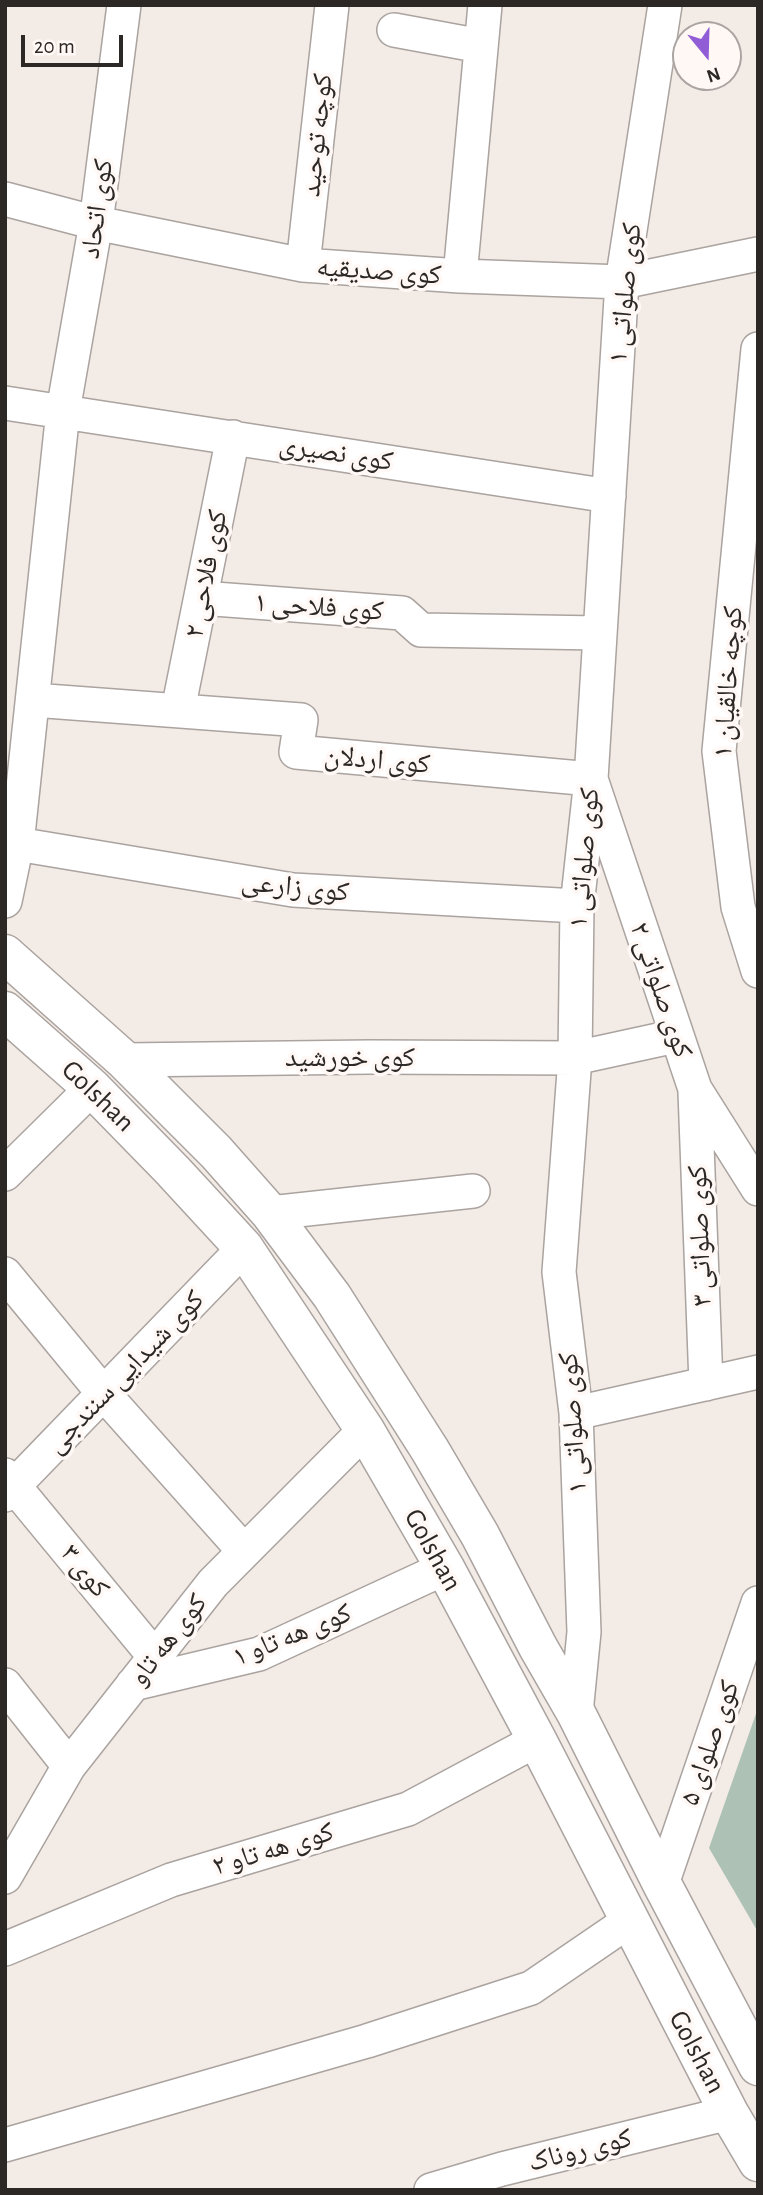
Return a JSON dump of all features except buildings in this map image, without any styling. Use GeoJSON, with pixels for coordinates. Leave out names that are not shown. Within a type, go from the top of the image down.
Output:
{"type":"FeatureCollection","features":[{"type":"Feature","properties":{"kind":"main road","name":"Golshan"},"geometry":{"type":"LineString","coordinates":[[5,954],[124,1060],[216,1153],[270,1213],[332,1296],[430,1450],[480,1535],[538,1647],[576,1713],[758,2066]]}},
{"type":"Feature","properties":{"kind":"main road","name":"Golshan"},"geometry":{"type":"LineString","coordinates":[[5,1011],[92,1088],[244,1248],[365,1430],[445,1568],[537,1740],[729,2113],[758,2162]]}},
{"type":"Feature","properties":{"kind":"street","name":"کوچه توحید"},"geometry":{"type":"LineString","coordinates":[[303,265],[332,5]]}},
{"type":"Feature","properties":{"kind":"street"},"geometry":{"type":"LineString","coordinates":[[460,276],[485,5]]}},
{"type":"Feature","properties":{"kind":"street","name":"کوی صلواتی ۱"},"geometry":{"type":"LineString","coordinates":[[576,1713],[584,1632],[576,1413],[559,1272],[575,1058],[576,906],[591,779],[622,282],[665,5]]}},
{"type":"Feature","properties":{"kind":"street","name":"کوی اتحاد"},"geometry":{"type":"LineString","coordinates":[[5,901],[17,844],[63,411],[96,223],[118,7]]}},
{"type":"Feature","properties":{"kind":"street"},"geometry":{"type":"LineString","coordinates":[[394,30],[481,46]]}},
{"type":"Feature","properties":{"kind":"street","name":"کوی صدیقیه"},"geometry":{"type":"LineString","coordinates":[[5,199],[96,223],[303,265],[460,276],[622,282],[758,254]]}},
{"type":"Feature","properties":{"kind":"street","name":"کوچه خالقیان ۱"},"geometry":{"type":"LineString","coordinates":[[758,349],[719,751],[738,907],[758,971]]}},
{"type":"Feature","properties":{"kind":"street","name":"کوی نصیری"},"geometry":{"type":"LineString","coordinates":[[5,403],[609,496]]}},
{"type":"Feature","properties":{"kind":"street","name":"کوی فلاحی ۲"},"geometry":{"type":"LineString","coordinates":[[178,710],[233,437]]}},
{"type":"Feature","properties":{"kind":"street","name":"کوی فلاحی ۱"},"geometry":{"type":"LineString","coordinates":[[201,598],[402,613],[421,630],[599,634]]}},
{"type":"Feature","properties":{"kind":"street","name":"کوی اردلان"},"geometry":{"type":"LineString","coordinates":[[33,700],[301,720],[296,752],[591,779]]}},
{"type":"Feature","properties":{"kind":"street","name":"کوی صلواتی ۲"},"geometry":{"type":"LineString","coordinates":[[591,779],[695,1089],[758,1189]]}},
{"type":"Feature","properties":{"kind":"street","name":"کوی زارعی"},"geometry":{"type":"LineString","coordinates":[[17,844],[293,890],[576,906]]}},
{"type":"Feature","properties":{"kind":"street","name":"کوی خورشید"},"geometry":{"type":"LineString","coordinates":[[124,1060],[575,1058],[676,1036]]}},
{"type":"Feature","properties":{"kind":"street"},"geometry":{"type":"LineString","coordinates":[[5,1174],[92,1088]]}},
{"type":"Feature","properties":{"kind":"street","name":"کوی صلواتی ۳"},"geometry":{"type":"LineString","coordinates":[[695,1089],[706,1384]]}},
{"type":"Feature","properties":{"kind":"street"},"geometry":{"type":"LineString","coordinates":[[270,1213],[473,1191]]}},
{"type":"Feature","properties":{"kind":"street","name":"کوی شیدایی سنندجی"},"geometry":{"type":"LineString","coordinates":[[9,1485],[104,1394],[244,1248]]}},
{"type":"Feature","properties":{"kind":"street"},"geometry":{"type":"LineString","coordinates":[[5,1274],[104,1394],[244,1551]]}},
{"type":"Feature","properties":{"kind":"street"},"geometry":{"type":"LineString","coordinates":[[576,1413],[758,1372]]}},
{"type":"Feature","properties":{"kind":"street","name":"کوی هه تاو"},"geometry":{"type":"LineString","coordinates":[[8,1866],[69,1766],[213,1583],[365,1430]]}},
{"type":"Feature","properties":{"kind":"street","name":"کوی ۳"},"geometry":{"type":"LineString","coordinates":[[9,1485],[155,1657]]}},
{"type":"Feature","properties":{"kind":"street","name":"کوی هه تاو ۱"},"geometry":{"type":"LineString","coordinates":[[134,1684],[259,1654],[445,1568]]}},
{"type":"Feature","properties":{"kind":"street","name":"کوی صلوای ۵"},"geometry":{"type":"LineString","coordinates":[[662,1884],[758,1603]]}},
{"type":"Feature","properties":{"kind":"street"},"geometry":{"type":"LineString","coordinates":[[5,1685],[69,1766]]}},
{"type":"Feature","properties":{"kind":"street","name":"کوی هه تاو ۲"},"geometry":{"type":"LineString","coordinates":[[5,1949],[171,1880],[408,1809],[537,1740]]}},
{"type":"Feature","properties":{"kind":"street"},"geometry":{"type":"LineString","coordinates":[[5,2145],[368,2040],[531,1988],[629,1921]]}},
{"type":"Feature","properties":{"kind":"street","name":"کوی روناک"},"geometry":{"type":"LineString","coordinates":[[431,2190],[502,2169],[729,2113]]}},
{"type":"Feature","properties":{"kind":"green space"},"geometry":{"type":"Polygon","coordinates":[[[758,1708],[758,1932],[709,1848],[758,1708]]]}}]}
